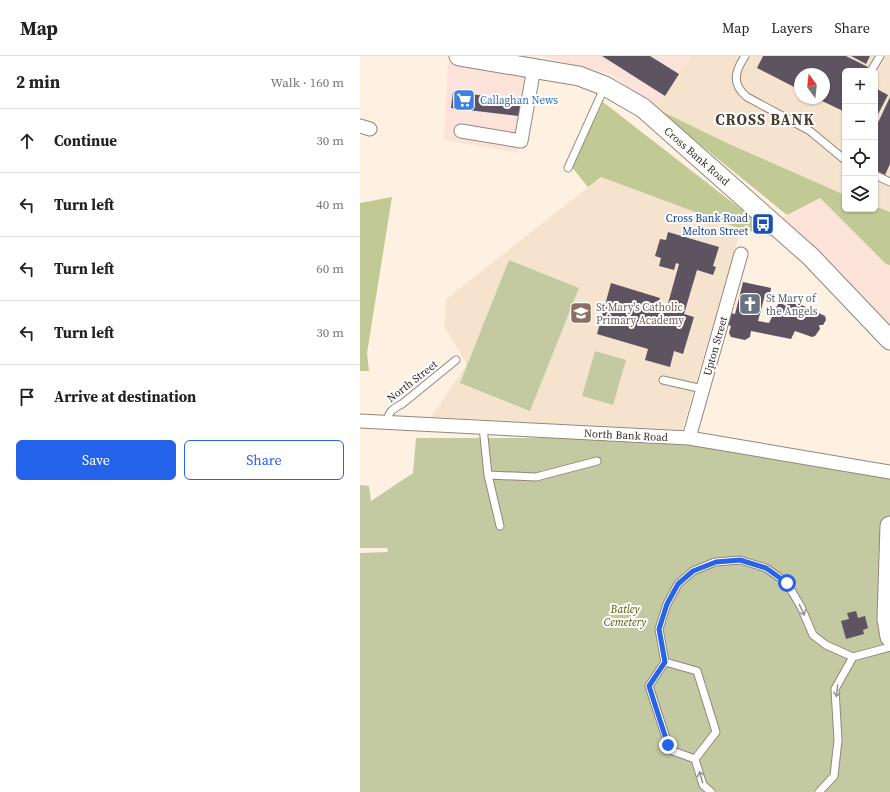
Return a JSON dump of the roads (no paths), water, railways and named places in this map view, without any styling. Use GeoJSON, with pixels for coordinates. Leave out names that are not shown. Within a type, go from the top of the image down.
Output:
{"type":"FeatureCollection","features":[{"type":"Feature","properties":{"kind":"street","name":"Cross Bank Road"},"geometry":{"type":"LineString","coordinates":[[459,56],[579,76],[605,86],[643,108],[810,256],[887,331]]}},
{"type":"Feature","properties":{"kind":"street"},"geometry":{"type":"LineString","coordinates":[[461,131],[521,141],[534,68]]}},
{"type":"Feature","properties":{"kind":"street","name":"Upton Street"},"geometry":{"type":"LineString","coordinates":[[689,438],[741,254]]}},
{"type":"Feature","properties":{"kind":"street","name":"North Bank Road"},"geometry":{"type":"LineString","coordinates":[[360,421],[689,438],[890,472]]}},
{"type":"Feature","properties":{"kind":"street"},"geometry":{"type":"LineString","coordinates":[[890,526],[886,619],[890,637]]}},
{"type":"Feature","properties":{"kind":"lane"},"geometry":{"type":"LineString","coordinates":[[745,56],[738,67],[736,75],[739,91],[747,97],[810,131],[842,158]]}},
{"type":"Feature","properties":{"kind":"lane"},"geometry":{"type":"LineString","coordinates":[[874,68],[880,56]]}},
{"type":"Feature","properties":{"kind":"lane"},"geometry":{"type":"LineString","coordinates":[[568,168],[605,86]]}},
{"type":"Feature","properties":{"kind":"lane"},"geometry":{"type":"LineString","coordinates":[[877,176],[890,182]]}},
{"type":"Feature","properties":{"kind":"lane","name":"North Street"},"geometry":{"type":"LineString","coordinates":[[387,423],[388,414],[392,409],[402,404],[456,360]]}},
{"type":"Feature","properties":{"kind":"lane"},"geometry":{"type":"LineString","coordinates":[[663,380],[703,389]]}},
{"type":"Feature","properties":{"kind":"lane"},"geometry":{"type":"LineString","coordinates":[[483,427],[488,475],[500,526]]}},
{"type":"Feature","properties":{"kind":"lane"},"geometry":{"type":"LineString","coordinates":[[488,475],[536,478],[597,461]]}},
{"type":"Feature","properties":{"kind":"lane"},"geometry":{"type":"LineString","coordinates":[[695,759],[670,750],[649,686],[665,662],[659,629],[667,604],[678,584],[693,571],[716,562],[740,560],[766,568],[787,583],[801,607],[813,634],[826,645],[853,657],[890,647]]}},
{"type":"Feature","properties":{"kind":"lane"},"geometry":{"type":"LineString","coordinates":[[819,792],[834,776],[838,740],[835,689],[853,657]]}},
{"type":"Feature","properties":{"kind":"lane"},"geometry":{"type":"LineString","coordinates":[[665,662],[697,671],[716,732],[695,759]]}},
{"type":"Feature","properties":{"kind":"lane"},"geometry":{"type":"LineString","coordinates":[[695,759],[703,785],[711,792]]}},
{"type":"Feature","properties":{"kind":"place","name":"Callaghan News"},"geometry":{"type":"Point","coordinates":[464,100]}},
{"type":"Feature","properties":{"kind":"place","name":"Cross Bank Road Melton Street"},"geometry":{"type":"Point","coordinates":[763,224]}},
{"type":"Feature","properties":{"kind":"place","name":"St Mary of the Angels"},"geometry":{"type":"Point","coordinates":[750,304]}},
{"type":"Feature","properties":{"kind":"place","name":"St Mary's Catholic Primary Academy"},"geometry":{"type":"Point","coordinates":[581,313]}},
{"type":"Feature","properties":{"kind":"district","name":"CROSS BANK"},"geometry":{"type":"Point","coordinates":[765,120]}},
{"type":"Feature","properties":{"kind":"park label","name":"Batley Cemetery"},"geometry":{"type":"Point","coordinates":[625,615]}}]}
